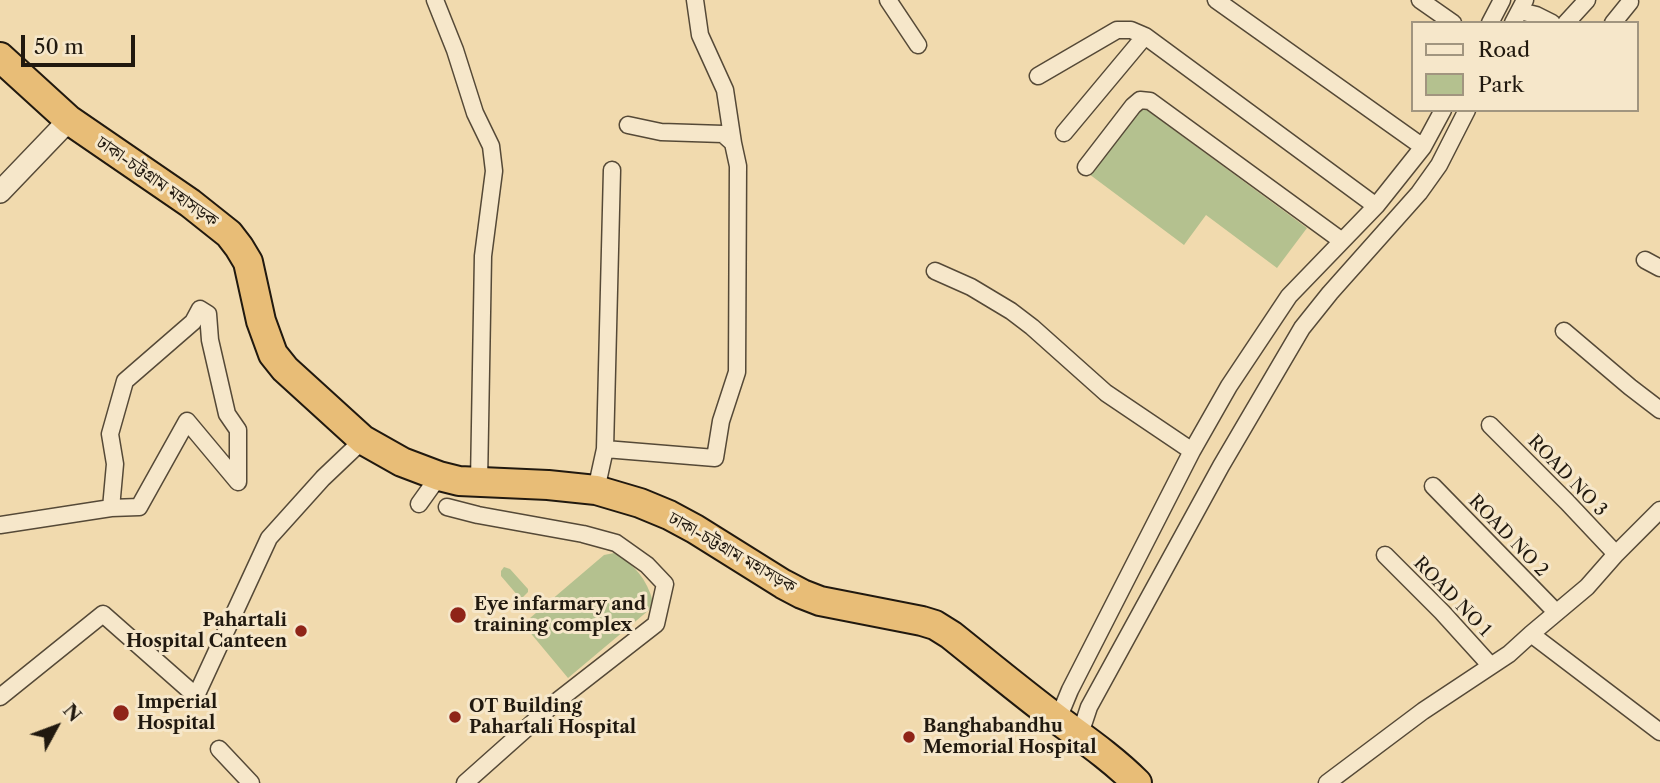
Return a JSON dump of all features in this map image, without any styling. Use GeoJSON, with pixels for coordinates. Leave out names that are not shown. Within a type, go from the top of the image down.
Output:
{"type":"FeatureCollection","features":[{"type":"Feature","properties":{"kind":"highway","name":"ঢাকা-চট্টগ্রাম মহাসড়ক"},"geometry":{"type":"LineString","coordinates":[[0,57],[69,120],[229,234],[248,262],[261,321],[273,354],[285,369],[363,440],[402,461],[459,481],[596,490],[640,503],[695,529],[802,594],[820,601],[935,625],[1124,770],[1136,783]]}},
{"type":"Feature","properties":{"kind":"street"},"geometry":{"type":"LineString","coordinates":[[435,0],[455,50],[475,113],[491,146],[494,171],[483,256],[479,482]]}},
{"type":"Feature","properties":{"kind":"street"},"geometry":{"type":"LineString","coordinates":[[605,449],[715,458],[721,421],[737,372],[738,166],[725,90],[700,35],[695,0]]}},
{"type":"Feature","properties":{"kind":"street"},"geometry":{"type":"LineString","coordinates":[[888,0],[918,45]]}},
{"type":"Feature","properties":{"kind":"street"},"geometry":{"type":"LineString","coordinates":[[1216,0],[1423,148]]}},
{"type":"Feature","properties":{"kind":"street"},"geometry":{"type":"LineString","coordinates":[[1420,0],[1450,21]]}},
{"type":"Feature","properties":{"kind":"street"},"geometry":{"type":"LineString","coordinates":[[1491,21],[1502,0]]}},
{"type":"Feature","properties":{"kind":"street"},"geometry":{"type":"LineString","coordinates":[[1568,21],[1587,0]]}},
{"type":"Feature","properties":{"kind":"street"},"geometry":{"type":"LineString","coordinates":[[1615,21],[1630,2]]}},
{"type":"Feature","properties":{"kind":"street"},"geometry":{"type":"LineString","coordinates":[[1519,11],[1548,21]]}},
{"type":"Feature","properties":{"kind":"street"},"geometry":{"type":"LineString","coordinates":[[1038,76],[1118,30],[1131,30],[1145,36],[1376,206]]}},
{"type":"Feature","properties":{"kind":"street"},"geometry":{"type":"LineString","coordinates":[[1064,133],[1145,36]]}},
{"type":"Feature","properties":{"kind":"street"},"geometry":{"type":"LineString","coordinates":[[1086,167],[1133,106],[1140,100],[1150,101],[1342,240]]}},
{"type":"Feature","properties":{"kind":"street"},"geometry":{"type":"LineString","coordinates":[[1069,727],[1070,690],[1192,451],[1229,386],[1277,312],[1303,280],[1376,206],[1423,148],[1442,112]]}},
{"type":"Feature","properties":{"kind":"street"},"geometry":{"type":"LineString","coordinates":[[1069,727],[1089,707],[1220,466],[1302,328],[1419,193],[1438,165],[1466,112]]}},
{"type":"Feature","properties":{"kind":"street"},"geometry":{"type":"LineString","coordinates":[[0,192],[69,120]]}},
{"type":"Feature","properties":{"kind":"street"},"geometry":{"type":"LineString","coordinates":[[628,125],[661,132],[723,134],[733,143]]}},
{"type":"Feature","properties":{"kind":"street"},"geometry":{"type":"LineString","coordinates":[[596,490],[605,449],[612,170]]}},
{"type":"Feature","properties":{"kind":"street"},"geometry":{"type":"LineString","coordinates":[[1645,260],[1660,268]]}},
{"type":"Feature","properties":{"kind":"street"},"geometry":{"type":"LineString","coordinates":[[935,271],[1011,311],[1106,393],[1192,451]]}},
{"type":"Feature","properties":{"kind":"street"},"geometry":{"type":"LineString","coordinates":[[0,525],[111,508],[139,507],[187,421],[238,482],[238,430],[227,414],[210,340],[208,314],[201,309],[193,321],[125,381],[110,435],[115,464],[111,508]]}},
{"type":"Feature","properties":{"kind":"street"},"geometry":{"type":"LineString","coordinates":[[1564,331],[1660,410]]}},
{"type":"Feature","properties":{"kind":"street","name":"ROAD NO 3"},"geometry":{"type":"LineString","coordinates":[[1490,425],[1616,554]]}},
{"type":"Feature","properties":{"kind":"street"},"geometry":{"type":"LineString","coordinates":[[0,697],[103,614],[196,696],[269,538],[323,478],[363,440]]}},
{"type":"Feature","properties":{"kind":"street"},"geometry":{"type":"LineString","coordinates":[[419,504],[439,476]]}},
{"type":"Feature","properties":{"kind":"street","name":"ROAD NO 2"},"geometry":{"type":"LineString","coordinates":[[1433,486],[1556,612]]}},
{"type":"Feature","properties":{"kind":"street"},"geometry":{"type":"LineString","coordinates":[[447,507],[616,543],[647,565],[665,584],[656,624],[556,702],[465,783]]}},
{"type":"Feature","properties":{"kind":"street"},"geometry":{"type":"LineString","coordinates":[[1327,783],[1423,711],[1509,654],[1587,587],[1660,510]]}},
{"type":"Feature","properties":{"kind":"street","name":"ROAD NO 1"},"geometry":{"type":"LineString","coordinates":[[1385,555],[1491,666]]}},
{"type":"Feature","properties":{"kind":"street"},"geometry":{"type":"LineString","coordinates":[[1531,634],[1660,732]]}},
{"type":"Feature","properties":{"kind":"street"},"geometry":{"type":"LineString","coordinates":[[219,749],[251,783]]}},
{"type":"Feature","properties":{"kind":"green space"},"geometry":{"type":"Polygon","coordinates":[[[1140,105],[1307,228],[1277,268],[1206,215],[1184,245],[1089,174],[1140,105]]]}},
{"type":"Feature","properties":{"kind":"green space"},"geometry":{"type":"Polygon","coordinates":[[[614,553],[639,573],[653,602],[649,610],[568,678],[523,624],[604,555],[614,553]]]}},
{"type":"Feature","properties":{"kind":"green space"},"geometry":{"type":"Polygon","coordinates":[[[504,567],[510,569],[528,589],[523,597],[519,597],[501,576],[504,567]]]}},
{"type":"Feature","properties":{"kind":"place","name":"Eye infarmary and training complex"},"geometry":{"type":"Point","coordinates":[458,615]}},
{"type":"Feature","properties":{"kind":"place","name":"Pahartali Hospital Canteen"},"geometry":{"type":"Point","coordinates":[301,631]}},
{"type":"Feature","properties":{"kind":"place","name":"Imperial Hospital"},"geometry":{"type":"Point","coordinates":[121,713]}},
{"type":"Feature","properties":{"kind":"place","name":"OT Building Pahartali Hospital"},"geometry":{"type":"Point","coordinates":[455,717]}},
{"type":"Feature","properties":{"kind":"place","name":"Banghabandhu Memorial Hospital"},"geometry":{"type":"Point","coordinates":[909,737]}}]}
